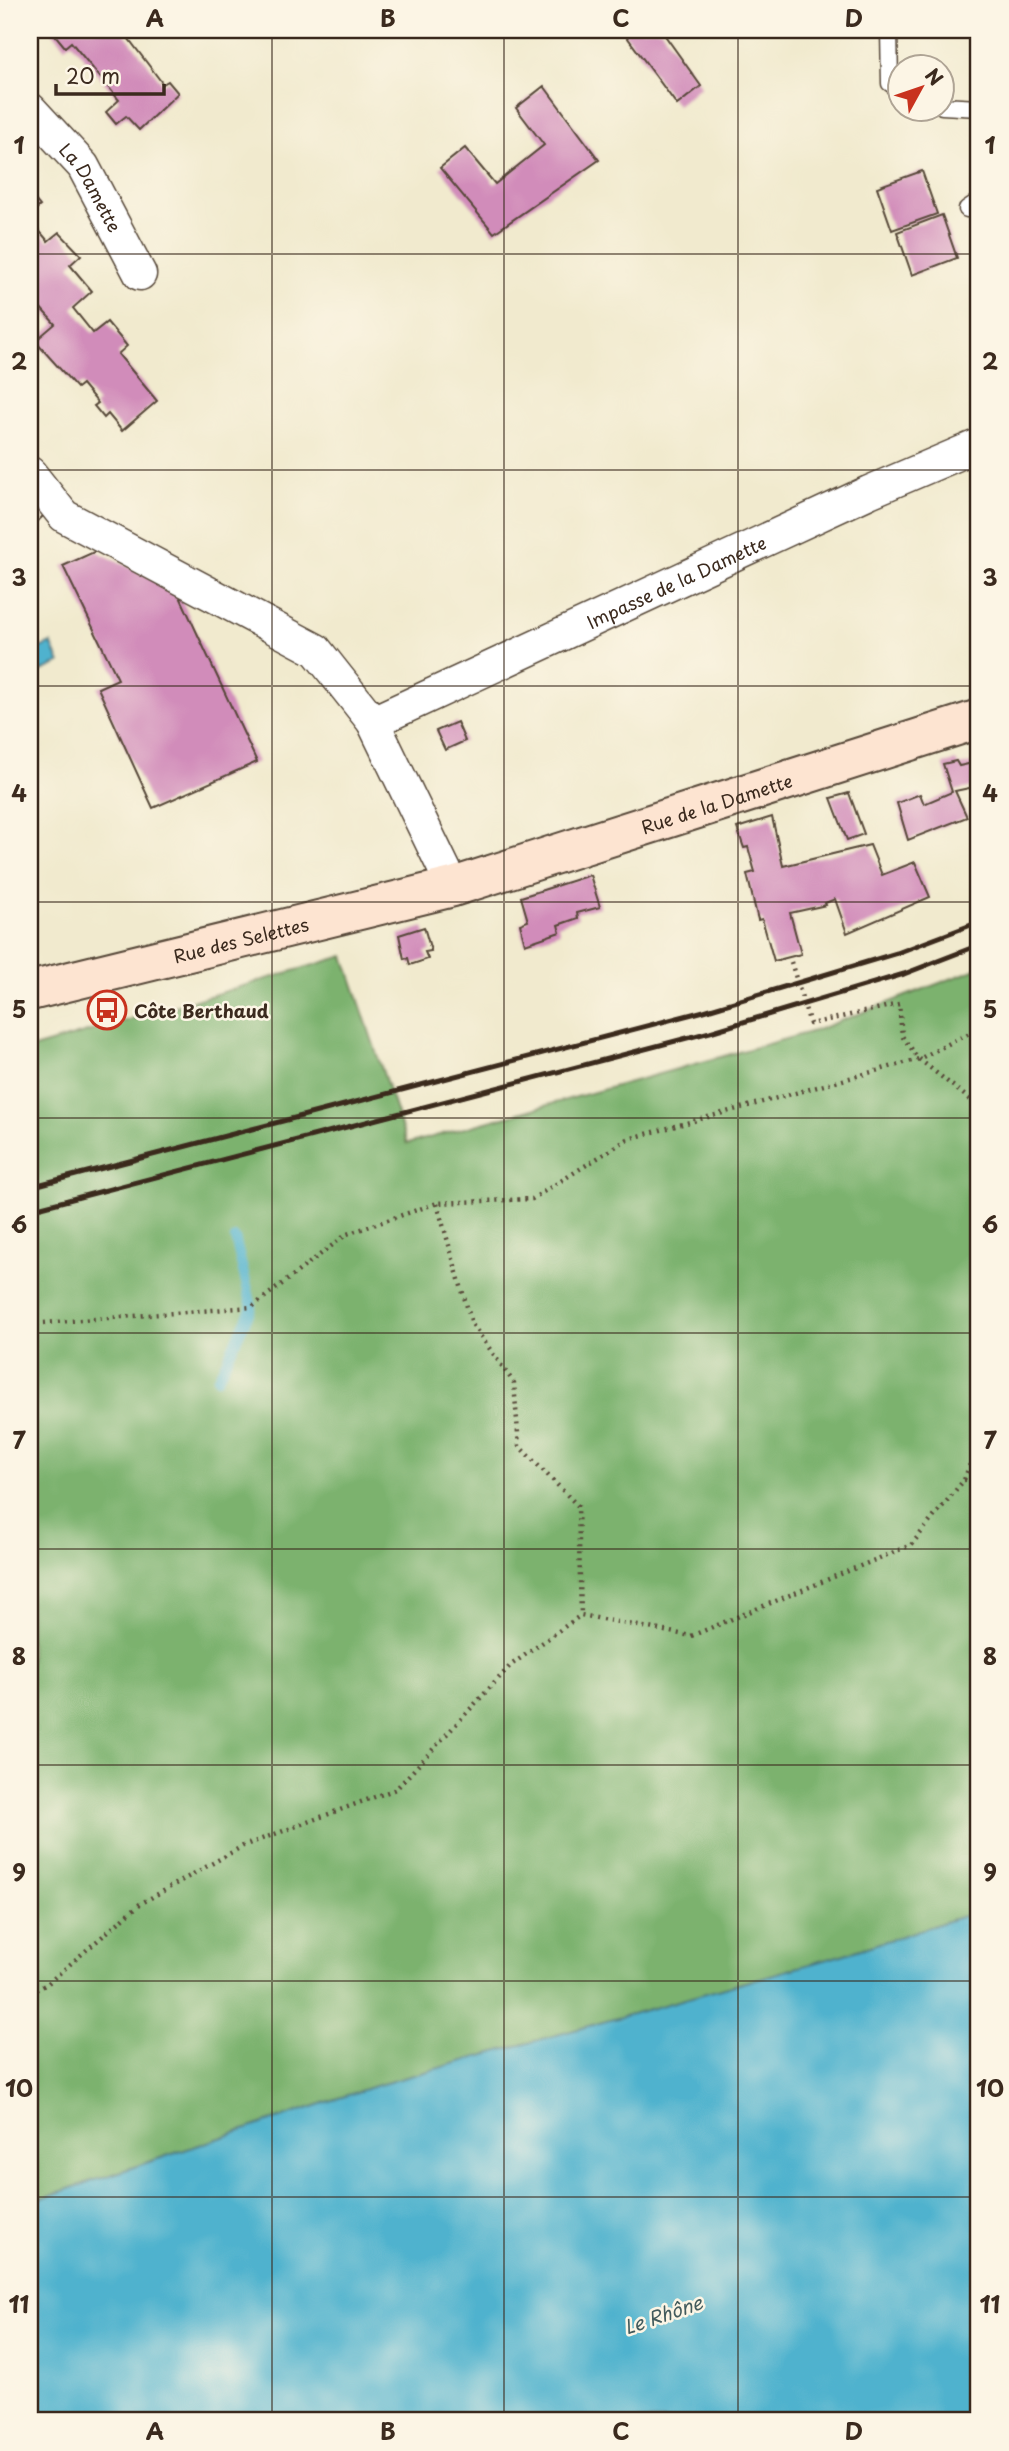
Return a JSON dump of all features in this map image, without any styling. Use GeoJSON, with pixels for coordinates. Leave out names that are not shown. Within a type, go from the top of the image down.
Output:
{"type":"FeatureCollection","features":[{"type":"Feature","properties":{"kind":"main road","name":"Rue de la Damette"},"geometry":{"type":"LineString","coordinates":[[453,887],[979,719]]}},
{"type":"Feature","properties":{"kind":"main road","name":"Rue des Selettes"},"geometry":{"type":"LineString","coordinates":[[30,991],[453,887]]}},
{"type":"Feature","properties":{"kind":"street","name":"La Damette"},"geometry":{"type":"LineString","coordinates":[[30,109],[83,166],[140,274]]}},
{"type":"Feature","properties":{"kind":"street","name":"Impasse de la Damette"},"geometry":{"type":"LineString","coordinates":[[373,722],[869,492],[979,445]]}},
{"type":"Feature","properties":{"kind":"street"},"geometry":{"type":"LineString","coordinates":[[30,474],[64,516],[316,650],[373,722],[453,887]]}},
{"type":"Feature","properties":{"kind":"lane"},"geometry":{"type":"LineString","coordinates":[[889,30],[889,52]]}},
{"type":"Feature","properties":{"kind":"lane"},"geometry":{"type":"LineString","coordinates":[[956,107],[979,108]]}},
{"type":"Feature","properties":{"kind":"path"},"geometry":{"type":"LineString","coordinates":[[791,962],[810,1024],[899,1004],[902,1036],[919,1059],[979,1107]]}},
{"type":"Feature","properties":{"kind":"path"},"geometry":{"type":"LineString","coordinates":[[30,1324],[252,1307],[347,1234],[438,1203],[532,1199],[628,1139],[919,1059],[979,1028]]}},
{"type":"Feature","properties":{"kind":"path"},"geometry":{"type":"LineString","coordinates":[[438,1203],[472,1324],[514,1383],[519,1446],[578,1506],[581,1615]]}},
{"type":"Feature","properties":{"kind":"path"},"geometry":{"type":"LineString","coordinates":[[30,1993],[47,1984],[140,1904],[232,1853],[396,1789],[511,1665],[581,1615],[691,1636],[911,1545],[964,1480],[979,1440]]}},
{"type":"Feature","properties":{"kind":"path"},"geometry":{"type":"LineString","coordinates":[[964,1480],[979,1479]]}},
{"type":"Feature","properties":{"kind":"green space"},"geometry":{"type":"Polygon","coordinates":[[[344,956],[407,1144],[814,1031],[979,968],[979,1911],[842,1955],[375,2086],[30,2202],[30,1049],[344,956]]]}},
{"type":"Feature","properties":{"kind":"water"},"geometry":{"type":"Polygon","coordinates":[[[51,643],[60,663],[30,676],[30,652],[51,643]]]}},
{"type":"Feature","properties":{"kind":"water","name":"Le Rhône"},"geometry":{"type":"Polygon","coordinates":[[[979,1911],[979,2421],[30,2421],[30,2202],[375,2086],[842,1955],[979,1911]]]}},
{"type":"Feature","properties":{"kind":"building"},"geometry":{"type":"Polygon","coordinates":[[[51,30],[122,30],[163,84],[168,81],[178,93],[139,130],[126,116],[116,124],[106,112],[119,100],[71,42],[65,47],[51,30]]]}},
{"type":"Feature","properties":{"kind":"building"},"geometry":{"type":"Polygon","coordinates":[[[622,30],[661,30],[701,86],[677,105],[622,30]]]}},
{"type":"Feature","properties":{"kind":"building"},"geometry":{"type":"Polygon","coordinates":[[[544,86],[599,160],[494,233],[440,168],[465,148],[495,184],[544,145],[516,108],[544,86]]]}},
{"type":"Feature","properties":{"kind":"building"},"geometry":{"type":"Polygon","coordinates":[[[922,171],[937,214],[892,230],[877,187],[922,171]]]}},
{"type":"Feature","properties":{"kind":"building"},"geometry":{"type":"Polygon","coordinates":[[[30,194],[40,206],[30,214],[30,194]]]}},
{"type":"Feature","properties":{"kind":"building"},"geometry":{"type":"Polygon","coordinates":[[[942,215],[957,258],[912,275],[897,232],[942,215]]]}},
{"type":"Feature","properties":{"kind":"building"},"geometry":{"type":"Polygon","coordinates":[[[30,220],[48,241],[59,232],[81,255],[70,265],[92,291],[73,308],[93,333],[107,322],[127,346],[118,354],[157,401],[122,431],[108,414],[104,418],[94,406],[98,403],[82,384],[77,388],[35,341],[55,324],[30,296],[30,220]]]}},
{"type":"Feature","properties":{"kind":"building"},"geometry":{"type":"Polygon","coordinates":[[[30,498],[45,514],[30,529],[30,498]]]}},
{"type":"Feature","properties":{"kind":"building"},"geometry":{"type":"Polygon","coordinates":[[[96,551],[177,590],[257,762],[153,808],[98,688],[118,679],[63,566],[96,551]]]}},
{"type":"Feature","properties":{"kind":"building"},"geometry":{"type":"Polygon","coordinates":[[[457,722],[465,741],[445,750],[436,731],[457,722]]]}},
{"type":"Feature","properties":{"kind":"building"},"geometry":{"type":"Polygon","coordinates":[[[956,761],[959,766],[973,763],[979,780],[979,786],[955,791],[967,817],[908,840],[897,803],[920,794],[924,804],[952,792],[943,764],[956,761]]]}},
{"type":"Feature","properties":{"kind":"building"},"geometry":{"type":"Polygon","coordinates":[[[849,793],[864,834],[847,840],[831,798],[849,793]]]}},
{"type":"Feature","properties":{"kind":"building"},"geometry":{"type":"Polygon","coordinates":[[[772,817],[783,866],[870,845],[882,875],[915,862],[930,897],[847,933],[835,899],[825,903],[826,905],[790,913],[801,954],[774,961],[762,919],[758,920],[747,874],[755,872],[748,847],[744,848],[737,828],[772,817]]]}},
{"type":"Feature","properties":{"kind":"building"},"geometry":{"type":"Polygon","coordinates":[[[590,875],[600,907],[577,913],[578,918],[558,925],[560,932],[525,944],[520,924],[528,921],[521,897],[590,875]]]}},
{"type":"Feature","properties":{"kind":"building"},"geometry":{"type":"Polygon","coordinates":[[[424,927],[431,951],[425,952],[428,959],[410,965],[408,958],[404,959],[399,935],[424,927]]]}},
{"type":"Feature","properties":{"kind":"waterway"},"geometry":{"type":"LineString","coordinates":[[218,1378],[252,1307],[235,1238]]}},
{"type":"Feature","properties":{"kind":"railway"},"geometry":{"type":"LineString","coordinates":[[30,1187],[704,1011],[897,953],[979,922]]}},
{"type":"Feature","properties":{"kind":"railway"},"geometry":{"type":"LineString","coordinates":[[30,1210],[710,1032],[904,974],[979,945]]}},
{"type":"Feature","properties":{"kind":"place","name":"Côte Berthaud"},"geometry":{"type":"Point","coordinates":[107,1010]}}]}
